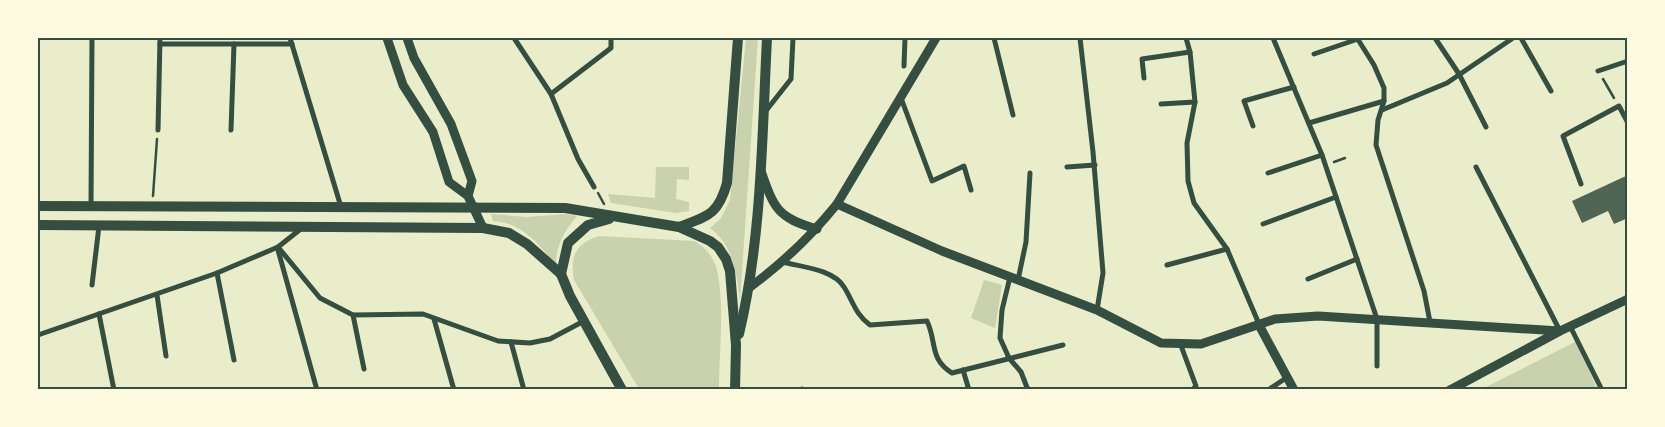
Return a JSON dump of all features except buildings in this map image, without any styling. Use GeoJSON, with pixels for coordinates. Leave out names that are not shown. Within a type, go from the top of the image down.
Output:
{"type":"FeatureCollection","features":[{"type":"Feature","properties":{"kind":"main road"},"geometry":{"type":"LineString","coordinates":[[679,227],[714,213],[722,200],[727,184],[738,38]]}},
{"type":"Feature","properties":{"kind":"main road"},"geometry":{"type":"LineString","coordinates":[[736,345],[750,287],[761,169],[766,38]]}},
{"type":"Feature","properties":{"kind":"main road"},"geometry":{"type":"LineString","coordinates":[[38,206],[565,208],[612,218],[679,227],[710,241],[718,247],[726,259],[731,280],[736,345],[735,390]]}},
{"type":"Feature","properties":{"kind":"main road"},"geometry":{"type":"LineString","coordinates":[[561,274],[568,243],[577,233],[588,225],[612,218]]}},
{"type":"Feature","properties":{"kind":"main road"},"geometry":{"type":"LineString","coordinates":[[38,225],[483,228],[509,233],[527,244],[561,274],[584,321],[622,390]]}},
{"type":"Feature","properties":{"kind":"street"},"geometry":{"type":"LineString","coordinates":[[91,206],[92,38]]}},
{"type":"Feature","properties":{"kind":"street"},"geometry":{"type":"LineString","coordinates":[[158,130],[160,38]]}},
{"type":"Feature","properties":{"kind":"street"},"geometry":{"type":"LineString","coordinates":[[290,38],[342,207]]}},
{"type":"Feature","properties":{"kind":"street"},"geometry":{"type":"LineString","coordinates":[[387,38],[403,85],[433,132],[449,182],[468,196],[483,228]]}},
{"type":"Feature","properties":{"kind":"street"},"geometry":{"type":"LineString","coordinates":[[408,38],[414,58],[451,124],[472,181],[468,196]]}},
{"type":"Feature","properties":{"kind":"street"},"geometry":{"type":"LineString","coordinates":[[514,38],[551,94],[578,159],[594,187]]}},
{"type":"Feature","properties":{"kind":"street"},"geometry":{"type":"LineString","coordinates":[[551,94],[611,48],[611,38]]}},
{"type":"Feature","properties":{"kind":"street"},"geometry":{"type":"LineString","coordinates":[[763,115],[791,79],[793,38]]}},
{"type":"Feature","properties":{"kind":"street"},"geometry":{"type":"LineString","coordinates":[[904,66],[905,38]]}},
{"type":"Feature","properties":{"kind":"street"},"geometry":{"type":"LineString","coordinates":[[750,287],[783,262],[816,229],[837,204],[936,38]]}},
{"type":"Feature","properties":{"kind":"street"},"geometry":{"type":"LineString","coordinates":[[994,38],[1013,115]]}},
{"type":"Feature","properties":{"kind":"street"},"geometry":{"type":"LineString","coordinates":[[1080,38],[1094,165],[1103,273],[1097,310]]}},
{"type":"Feature","properties":{"kind":"street"},"geometry":{"type":"LineString","coordinates":[[1186,38],[1190,52],[1195,102],[1187,143],[1188,181],[1194,203],[1227,249],[1259,325],[1294,390]]}},
{"type":"Feature","properties":{"kind":"street"},"geometry":{"type":"LineString","coordinates":[[1273,38],[1322,155],[1377,319],[1377,366]]}},
{"type":"Feature","properties":{"kind":"street"},"geometry":{"type":"LineString","coordinates":[[1314,54],[1358,38],[1374,65],[1384,88],[1384,101],[1376,145],[1424,291],[1430,322]]}},
{"type":"Feature","properties":{"kind":"street"},"geometry":{"type":"LineString","coordinates":[[1435,38],[1459,74],[1486,127]]}},
{"type":"Feature","properties":{"kind":"street"},"geometry":{"type":"LineString","coordinates":[[1382,110],[1447,83],[1512,38]]}},
{"type":"Feature","properties":{"kind":"street"},"geometry":{"type":"LineString","coordinates":[[1521,38],[1551,91]]}},
{"type":"Feature","properties":{"kind":"street"},"geometry":{"type":"LineString","coordinates":[[160,44],[292,44]]}},
{"type":"Feature","properties":{"kind":"street"},"geometry":{"type":"LineString","coordinates":[[231,130],[234,44]]}},
{"type":"Feature","properties":{"kind":"street"},"geometry":{"type":"LineString","coordinates":[[1144,78],[1142,59],[1190,52]]}},
{"type":"Feature","properties":{"kind":"street"},"geometry":{"type":"LineString","coordinates":[[1598,71],[1628,61]]}},
{"type":"Feature","properties":{"kind":"street"},"geometry":{"type":"LineString","coordinates":[[1254,126],[1244,101],[1294,87]]}},
{"type":"Feature","properties":{"kind":"street"},"geometry":{"type":"LineString","coordinates":[[901,98],[932,181],[964,166],[971,190]]}},
{"type":"Feature","properties":{"kind":"street"},"geometry":{"type":"LineString","coordinates":[[1309,123],[1384,101]]}},
{"type":"Feature","properties":{"kind":"street"},"geometry":{"type":"LineString","coordinates":[[1161,104],[1195,102]]}},
{"type":"Feature","properties":{"kind":"street"},"geometry":{"type":"LineString","coordinates":[[1581,184],[1563,136],[1619,106],[1628,123]]}},
{"type":"Feature","properties":{"kind":"street"},"geometry":{"type":"LineString","coordinates":[[1268,172],[1322,155]]}},
{"type":"Feature","properties":{"kind":"street"},"geometry":{"type":"LineString","coordinates":[[1067,167],[1094,165]]}},
{"type":"Feature","properties":{"kind":"street"},"geometry":{"type":"LineString","coordinates":[[1476,167],[1560,331]]}},
{"type":"Feature","properties":{"kind":"street"},"geometry":{"type":"LineString","coordinates":[[761,169],[776,209],[794,223],[816,229]]}},
{"type":"Feature","properties":{"kind":"street"},"geometry":{"type":"LineString","coordinates":[[1028,390],[1021,372],[1009,358],[1000,338],[1002,310],[1026,242],[1030,174]]}},
{"type":"Feature","properties":{"kind":"street"},"geometry":{"type":"LineString","coordinates":[[1263,224],[1336,197]]}},
{"type":"Feature","properties":{"kind":"street"},"geometry":{"type":"LineString","coordinates":[[837,204],[942,251],[1097,310],[1160,343],[1201,344],[1275,319],[1318,316],[1560,331]]}},
{"type":"Feature","properties":{"kind":"street"},"geometry":{"type":"LineString","coordinates":[[92,285],[99,226]]}},
{"type":"Feature","properties":{"kind":"street"},"geometry":{"type":"LineString","coordinates":[[38,335],[217,273],[278,247],[303,227]]}},
{"type":"Feature","properties":{"kind":"street"},"geometry":{"type":"LineString","coordinates":[[278,247],[320,298],[353,315],[423,314],[498,341],[530,343],[550,339],[584,321]]}},
{"type":"Feature","properties":{"kind":"street"},"geometry":{"type":"LineString","coordinates":[[278,247],[317,390]]}},
{"type":"Feature","properties":{"kind":"street"},"geometry":{"type":"LineString","coordinates":[[1167,265],[1227,249]]}},
{"type":"Feature","properties":{"kind":"street"},"geometry":{"type":"LineString","coordinates":[[1308,279],[1357,259]]}},
{"type":"Feature","properties":{"kind":"street"},"geometry":{"type":"LineString","coordinates":[[783,262],[835,278],[843,286],[860,318],[870,325],[928,321],[936,356],[941,366],[952,373],[1062,345]]}},
{"type":"Feature","properties":{"kind":"street"},"geometry":{"type":"LineString","coordinates":[[217,273],[234,360]]}},
{"type":"Feature","properties":{"kind":"street"},"geometry":{"type":"LineString","coordinates":[[157,295],[166,356]]}},
{"type":"Feature","properties":{"kind":"street"},"geometry":{"type":"LineString","coordinates":[[1454,388],[1560,331],[1628,299]]}},
{"type":"Feature","properties":{"kind":"street"},"geometry":{"type":"LineString","coordinates":[[99,314],[114,390]]}},
{"type":"Feature","properties":{"kind":"street"},"geometry":{"type":"LineString","coordinates":[[353,315],[364,369]]}},
{"type":"Feature","properties":{"kind":"street"},"geometry":{"type":"LineString","coordinates":[[434,319],[454,390]]}},
{"type":"Feature","properties":{"kind":"street"},"geometry":{"type":"LineString","coordinates":[[1570,326],[1602,390]]}},
{"type":"Feature","properties":{"kind":"street"},"geometry":{"type":"LineString","coordinates":[[511,342],[524,390]]}},
{"type":"Feature","properties":{"kind":"street"},"geometry":{"type":"LineString","coordinates":[[1180,344],[1196,386],[1192,390]]}},
{"type":"Feature","properties":{"kind":"street"},"geometry":{"type":"LineString","coordinates":[[963,370],[969,390]]}},
{"type":"Feature","properties":{"kind":"street"},"geometry":{"type":"LineString","coordinates":[[1268,390],[1286,378]]}},
{"type":"Feature","properties":{"kind":"path"},"geometry":{"type":"LineString","coordinates":[[1598,71],[1619,106]]}},
{"type":"Feature","properties":{"kind":"path"},"geometry":{"type":"LineString","coordinates":[[152,206],[158,130]]}},
{"type":"Feature","properties":{"kind":"path"},"geometry":{"type":"LineString","coordinates":[[1325,166],[1345,158]]}},
{"type":"Feature","properties":{"kind":"green space"},"geometry":{"type":"Polygon","coordinates":[[[746,38],[758,38],[740,301],[735,271],[729,251],[718,235],[710,228],[721,218],[730,200],[746,38]]]}},
{"type":"Feature","properties":{"kind":"green space"},"geometry":{"type":"Polygon","coordinates":[[[656,167],[689,167],[689,180],[677,179],[676,199],[689,202],[689,211],[676,213],[611,203],[608,194],[655,198],[656,167]]]}},
{"type":"Feature","properties":{"kind":"green space"},"geometry":{"type":"Polygon","coordinates":[[[491,214],[527,217],[565,214],[577,216],[568,227],[562,239],[557,251],[556,265],[529,236],[513,226],[493,221],[491,214]]]}},
{"type":"Feature","properties":{"kind":"green space"},"geometry":{"type":"Polygon","coordinates":[[[599,236],[694,241],[709,253],[717,270],[721,299],[719,389],[639,389],[574,280],[573,264],[576,252],[584,243],[599,236]]]}},
{"type":"Feature","properties":{"kind":"green space"},"geometry":{"type":"Polygon","coordinates":[[[984,280],[1002,285],[995,328],[971,318],[984,280]]]}},
{"type":"Feature","properties":{"kind":"green space"},"geometry":{"type":"Polygon","coordinates":[[[1577,341],[1597,389],[1480,390],[1577,341]]]}}]}
